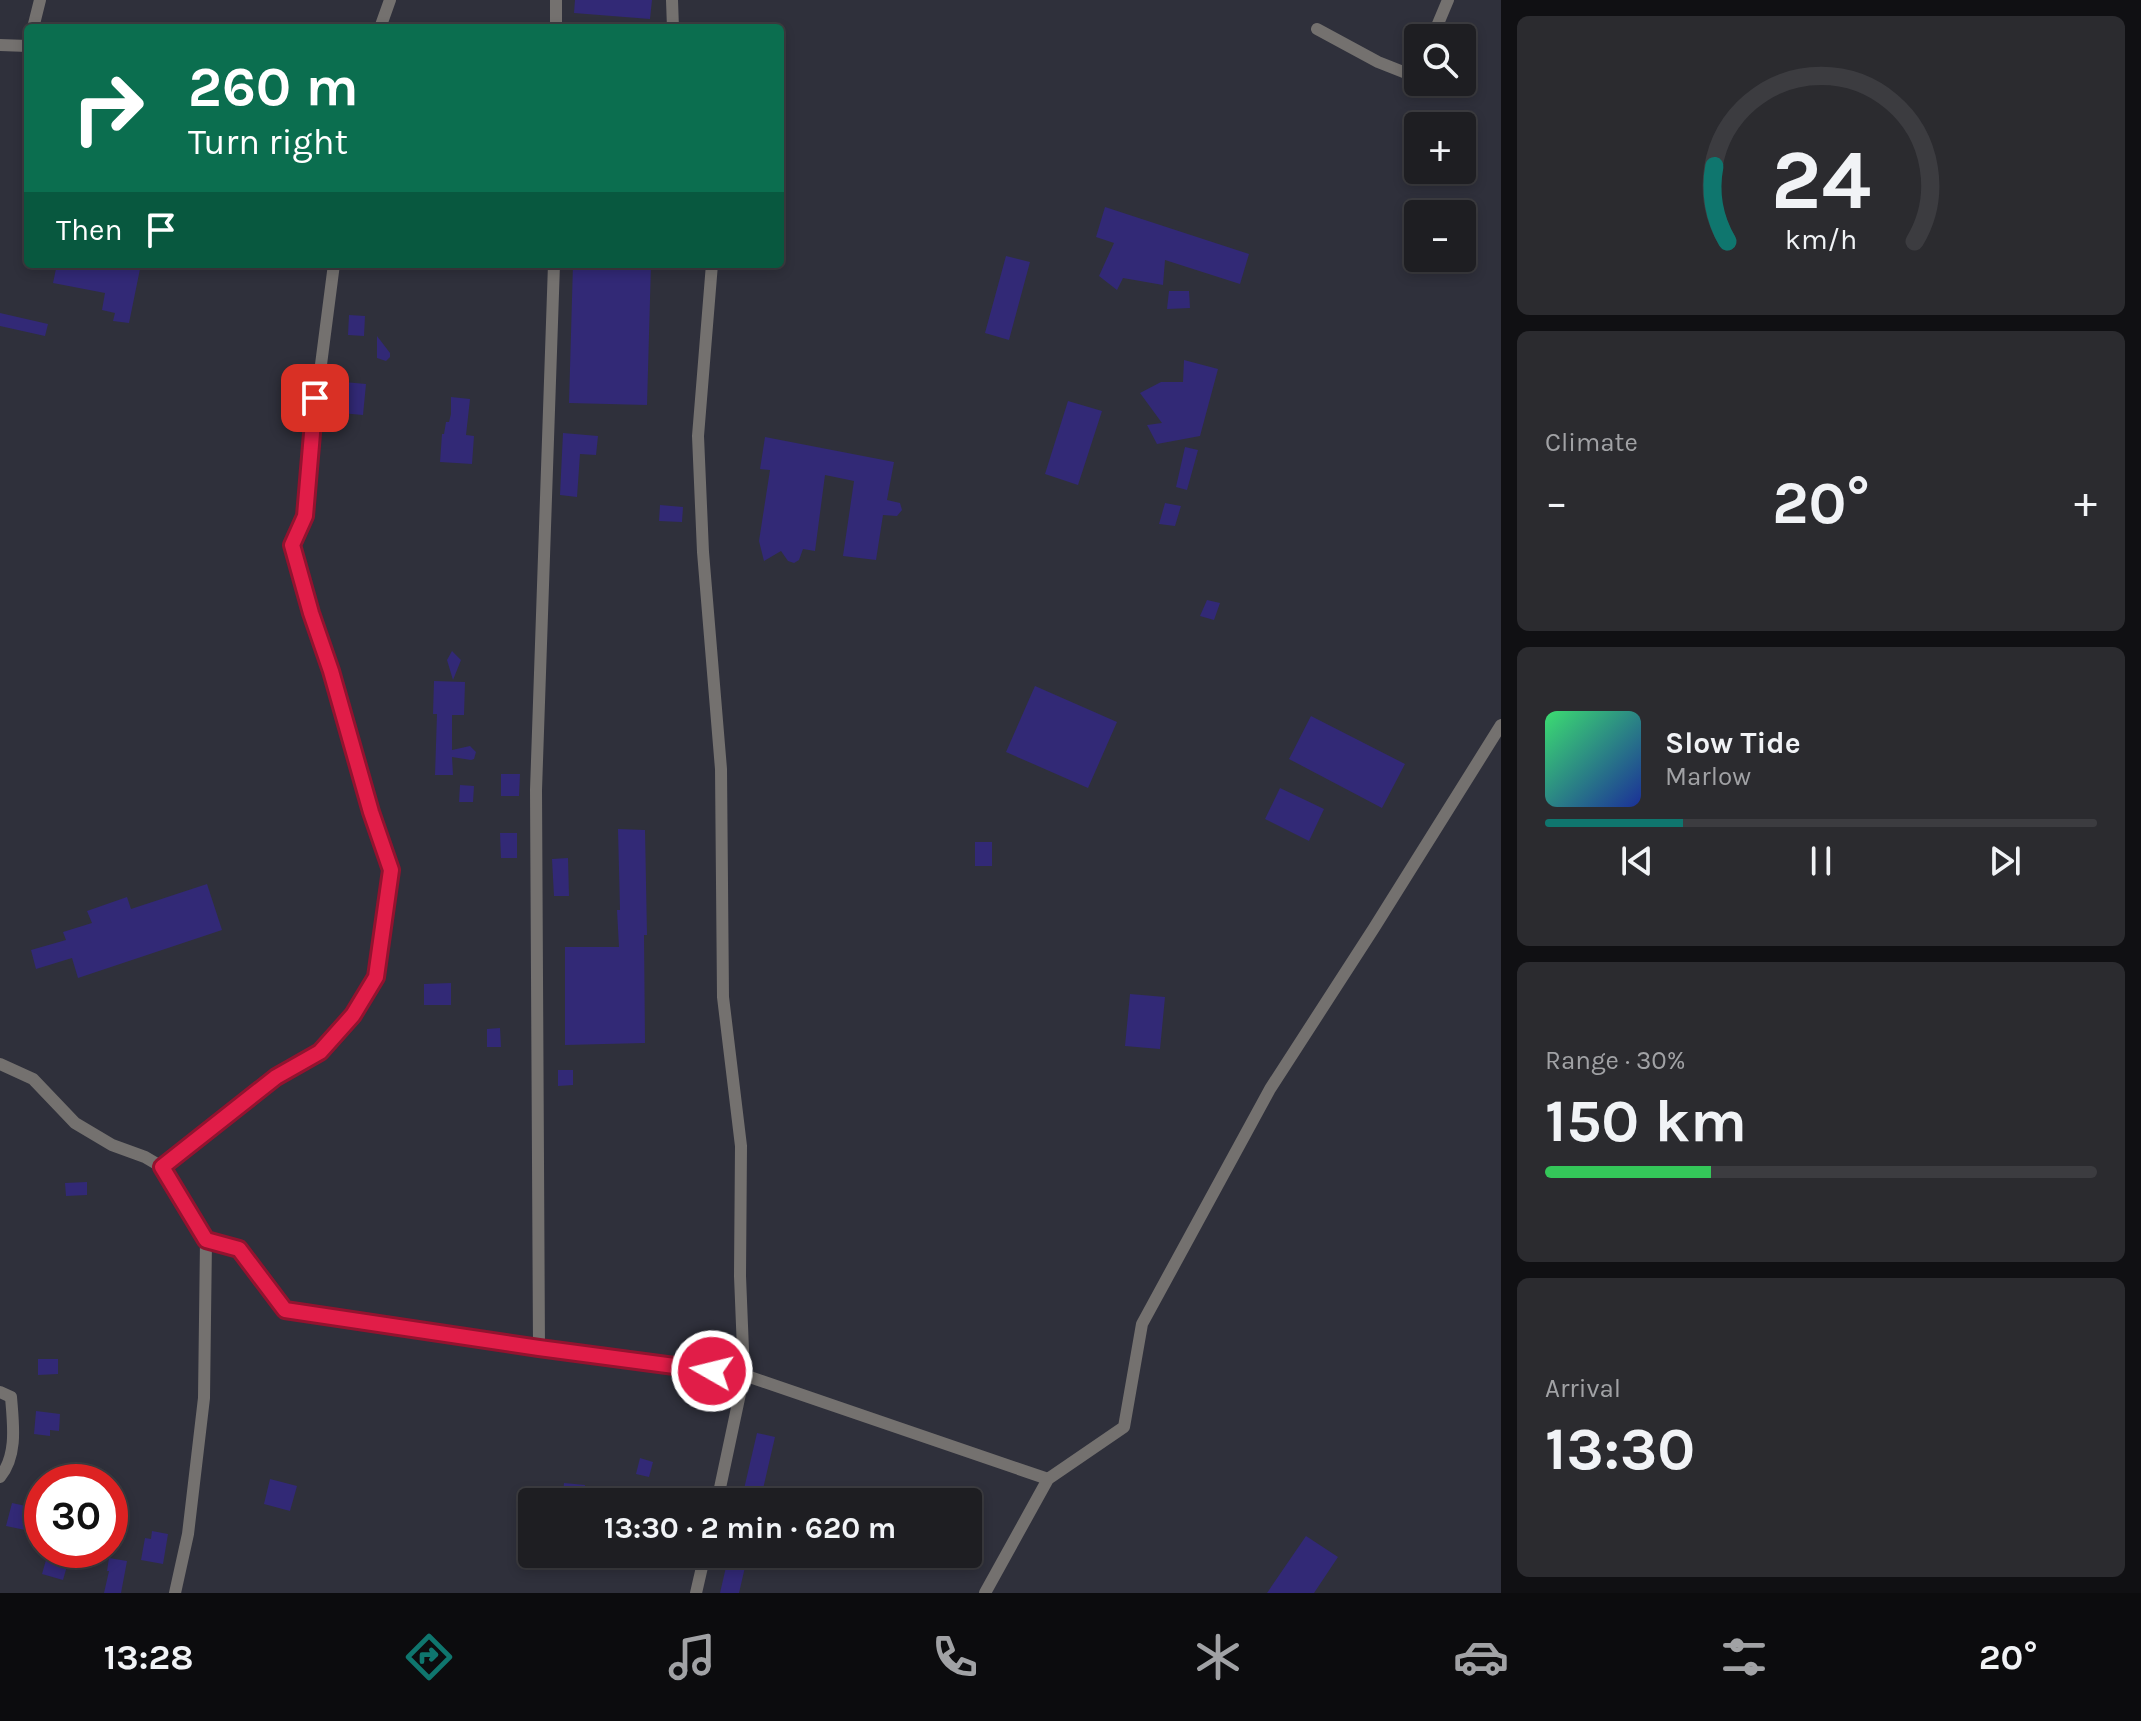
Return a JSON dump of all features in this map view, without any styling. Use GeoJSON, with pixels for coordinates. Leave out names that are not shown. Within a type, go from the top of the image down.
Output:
{"type":"FeatureCollection","features":[{"type":"Feature","properties":{"kind":"street"},"geometry":{"type":"LineString","coordinates":[[34,24],[40,0]]}},
{"type":"Feature","properties":{"kind":"street"},"geometry":{"type":"LineString","coordinates":[[381,24],[390,0]]}},
{"type":"Feature","properties":{"kind":"street"},"geometry":{"type":"LineString","coordinates":[[556,0],[556,24]]}},
{"type":"Feature","properties":{"kind":"street"},"geometry":{"type":"LineString","coordinates":[[672,0],[673,24]]}},
{"type":"Feature","properties":{"kind":"street"},"geometry":{"type":"LineString","coordinates":[[1438,24],[1448,0]]}},
{"type":"Feature","properties":{"kind":"street"},"geometry":{"type":"LineString","coordinates":[[1317,29],[1404,72]]}},
{"type":"Feature","properties":{"kind":"street"},"geometry":{"type":"LineString","coordinates":[[0,45],[24,46]]}},
{"type":"Feature","properties":{"kind":"street"},"geometry":{"type":"LineString","coordinates":[[162,1167],[276,1077],[320,1052],[353,1015],[376,977],[391,870],[292,545],[305,516],[315,398],[333,268]]}},
{"type":"Feature","properties":{"kind":"street"},"geometry":{"type":"LineString","coordinates":[[539,1348],[536,790],[554,268]]}},
{"type":"Feature","properties":{"kind":"street"},"geometry":{"type":"LineString","coordinates":[[712,268],[698,436],[703,552],[721,769],[723,997],[741,1146],[740,1276],[744,1375],[720,1488]]}},
{"type":"Feature","properties":{"kind":"street"},"geometry":{"type":"LineString","coordinates":[[985,1593],[1048,1479],[1124,1427],[1142,1324],[1270,1089],[1501,725]]}},
{"type":"Feature","properties":{"kind":"street"},"geometry":{"type":"LineString","coordinates":[[0,1064],[33,1079],[75,1123],[112,1145],[162,1167],[206,1240],[204,1398],[188,1534],[175,1593]]}},
{"type":"Feature","properties":{"kind":"street"},"geometry":{"type":"LineString","coordinates":[[206,1240],[239,1249],[285,1310],[744,1375],[1048,1479]]}},
{"type":"Feature","properties":{"kind":"street"},"geometry":{"type":"LineString","coordinates":[[0,1392],[11,1397],[14,1435],[7,1468],[0,1477]]}},
{"type":"Feature","properties":{"kind":"street"},"geometry":{"type":"LineString","coordinates":[[696,1593],[702,1568]]}},
{"type":"Feature","properties":{"kind":"shaded area"},"geometry":{"type":"Polygon","coordinates":[[[0,0],[1501,0],[1501,1593],[0,1593],[0,0]]]}},
{"type":"Feature","properties":{"kind":"building"},"geometry":{"type":"Polygon","coordinates":[[[575,0],[652,0],[650,19],[574,13],[575,0]]]}},
{"type":"Feature","properties":{"kind":"building"},"geometry":{"type":"Polygon","coordinates":[[[1105,207],[1249,254],[1240,284],[1165,260],[1163,285],[1123,278],[1117,290],[1099,276],[1114,243],[1096,237],[1105,207]]]}},
{"type":"Feature","properties":{"kind":"building"},"geometry":{"type":"Polygon","coordinates":[[[1006,256],[1030,262],[1009,340],[985,333],[1006,256]]]}},
{"type":"Feature","properties":{"kind":"building"},"geometry":{"type":"Polygon","coordinates":[[[56,268],[140,268],[129,323],[113,321],[115,313],[102,310],[105,293],[53,283],[56,268]]]}},
{"type":"Feature","properties":{"kind":"building"},"geometry":{"type":"Polygon","coordinates":[[[573,268],[651,268],[647,405],[569,403],[573,268]]]}},
{"type":"Feature","properties":{"kind":"building"},"geometry":{"type":"Polygon","coordinates":[[[1169,291],[1189,291],[1190,308],[1167,309],[1169,291]]]}},
{"type":"Feature","properties":{"kind":"building"},"geometry":{"type":"Polygon","coordinates":[[[0,313],[48,324],[45,336],[0,326],[0,313]]]}},
{"type":"Feature","properties":{"kind":"building"},"geometry":{"type":"Polygon","coordinates":[[[349,315],[365,316],[364,336],[348,335],[349,315]]]}},
{"type":"Feature","properties":{"kind":"building"},"geometry":{"type":"Polygon","coordinates":[[[377,336],[390,353],[386,361],[377,358],[377,336]]]}},
{"type":"Feature","properties":{"kind":"building"},"geometry":{"type":"Polygon","coordinates":[[[1184,360],[1218,369],[1200,436],[1157,444],[1147,425],[1162,423],[1140,393],[1161,382],[1183,382],[1184,360]]]}},
{"type":"Feature","properties":{"kind":"building"},"geometry":{"type":"Polygon","coordinates":[[[333,381],[366,384],[363,415],[330,412],[333,381]]]}},
{"type":"Feature","properties":{"kind":"building"},"geometry":{"type":"Polygon","coordinates":[[[451,397],[470,399],[466,435],[474,436],[472,464],[440,462],[442,434],[451,414],[451,397]]]}},
{"type":"Feature","properties":{"kind":"building"},"geometry":{"type":"Polygon","coordinates":[[[1068,401],[1102,411],[1078,485],[1045,474],[1068,401]]]}},
{"type":"Feature","properties":{"kind":"building"},"geometry":{"type":"Polygon","coordinates":[[[563,433],[598,436],[596,455],[580,454],[577,497],[560,495],[563,433]]]}},
{"type":"Feature","properties":{"kind":"building"},"geometry":{"type":"Polygon","coordinates":[[[765,437],[894,462],[887,500],[900,503],[902,510],[897,516],[883,515],[876,560],[843,556],[854,481],[825,475],[815,551],[803,549],[799,560],[794,563],[788,561],[781,551],[764,561],[759,541],[770,470],[760,469],[765,437]]]}},
{"type":"Feature","properties":{"kind":"building"},"geometry":{"type":"Polygon","coordinates":[[[1185,447],[1198,450],[1187,490],[1176,487],[1185,447]]]}},
{"type":"Feature","properties":{"kind":"building"},"geometry":{"type":"Polygon","coordinates":[[[1165,503],[1181,506],[1175,526],[1159,524],[1165,503]]]}},
{"type":"Feature","properties":{"kind":"building"},"geometry":{"type":"Polygon","coordinates":[[[660,505],[683,507],[682,522],[659,521],[660,505]]]}},
{"type":"Feature","properties":{"kind":"building"},"geometry":{"type":"Polygon","coordinates":[[[1207,600],[1220,603],[1214,620],[1200,616],[1207,600]]]}},
{"type":"Feature","properties":{"kind":"building"},"geometry":{"type":"Polygon","coordinates":[[[452,651],[461,660],[453,680],[447,660],[452,651]]]}},
{"type":"Feature","properties":{"kind":"building"},"geometry":{"type":"Polygon","coordinates":[[[434,681],[465,682],[464,715],[452,715],[452,750],[470,746],[476,752],[471,760],[452,757],[453,775],[435,775],[437,714],[433,714],[434,681]]]}},
{"type":"Feature","properties":{"kind":"building"},"geometry":{"type":"Polygon","coordinates":[[[1035,686],[1117,722],[1088,788],[1006,752],[1035,686]]]}},
{"type":"Feature","properties":{"kind":"building"},"geometry":{"type":"Polygon","coordinates":[[[1311,716],[1405,764],[1382,808],[1289,759],[1311,716]]]}},
{"type":"Feature","properties":{"kind":"building"},"geometry":{"type":"Polygon","coordinates":[[[501,774],[520,774],[519,796],[501,796],[501,774]]]}},
{"type":"Feature","properties":{"kind":"building"},"geometry":{"type":"Polygon","coordinates":[[[460,785],[474,786],[473,802],[459,802],[460,785]]]}},
{"type":"Feature","properties":{"kind":"building"},"geometry":{"type":"Polygon","coordinates":[[[1280,788],[1324,809],[1309,841],[1265,819],[1280,788]]]}},
{"type":"Feature","properties":{"kind":"building"},"geometry":{"type":"Polygon","coordinates":[[[618,829],[645,830],[645,1043],[565,1045],[565,947],[619,947],[618,829]]]}},
{"type":"Feature","properties":{"kind":"building"},"geometry":{"type":"Polygon","coordinates":[[[500,833],[517,833],[517,858],[501,858],[500,833]]]}},
{"type":"Feature","properties":{"kind":"building"},"geometry":{"type":"Polygon","coordinates":[[[975,842],[992,842],[992,866],[975,866],[975,842]]]}},
{"type":"Feature","properties":{"kind":"building"},"geometry":{"type":"Polygon","coordinates":[[[568,858],[569,896],[554,896],[552,859],[568,858]]]}},
{"type":"Feature","properties":{"kind":"building"},"geometry":{"type":"Polygon","coordinates":[[[207,884],[222,930],[78,978],[72,958],[36,969],[31,950],[66,940],[63,932],[92,923],[87,911],[127,897],[131,909],[207,884]]]}},
{"type":"Feature","properties":{"kind":"building"},"geometry":{"type":"Polygon","coordinates":[[[451,983],[451,1005],[424,1005],[424,984],[451,983]]]}},
{"type":"Feature","properties":{"kind":"building"},"geometry":{"type":"Polygon","coordinates":[[[1130,994],[1165,997],[1160,1049],[1125,1046],[1130,994]]]}},
{"type":"Feature","properties":{"kind":"building"},"geometry":{"type":"Polygon","coordinates":[[[500,1028],[501,1047],[487,1047],[487,1029],[500,1028]]]}},
{"type":"Feature","properties":{"kind":"building"},"geometry":{"type":"Polygon","coordinates":[[[558,1070],[573,1070],[573,1085],[558,1086],[558,1070]]]}},
{"type":"Feature","properties":{"kind":"building"},"geometry":{"type":"Polygon","coordinates":[[[87,1182],[87,1195],[66,1196],[65,1183],[87,1182]]]}},
{"type":"Feature","properties":{"kind":"building"},"geometry":{"type":"Polygon","coordinates":[[[38,1359],[58,1359],[58,1374],[38,1375],[38,1359]]]}},
{"type":"Feature","properties":{"kind":"building"},"geometry":{"type":"Polygon","coordinates":[[[36,1411],[60,1414],[59,1431],[50,1430],[50,1436],[34,1434],[36,1411]]]}},
{"type":"Feature","properties":{"kind":"building"},"geometry":{"type":"Polygon","coordinates":[[[757,1433],[775,1437],[763,1488],[744,1488],[757,1433]]]}},
{"type":"Feature","properties":{"kind":"building"},"geometry":{"type":"Polygon","coordinates":[[[640,1458],[653,1462],[649,1477],[636,1474],[640,1458]]]}},
{"type":"Feature","properties":{"kind":"building"},"geometry":{"type":"Polygon","coordinates":[[[270,1479],[297,1486],[290,1511],[264,1504],[270,1479]]]}},
{"type":"Feature","properties":{"kind":"building"},"geometry":{"type":"Polygon","coordinates":[[[564,1483],[585,1485],[585,1488],[563,1488],[564,1483]]]}},
{"type":"Feature","properties":{"kind":"building"},"geometry":{"type":"Polygon","coordinates":[[[12,1503],[24,1506],[24,1530],[6,1526],[12,1503]]]}},
{"type":"Feature","properties":{"kind":"building"},"geometry":{"type":"Polygon","coordinates":[[[152,1531],[168,1534],[163,1564],[141,1560],[145,1538],[151,1539],[152,1531]]]}},
{"type":"Feature","properties":{"kind":"building"},"geometry":{"type":"Polygon","coordinates":[[[1306,1536],[1338,1557],[1314,1593],[1267,1593],[1306,1536]]]}},
{"type":"Feature","properties":{"kind":"building"},"geometry":{"type":"Polygon","coordinates":[[[44,1568],[66,1568],[63,1580],[42,1574],[44,1568]]]}},
{"type":"Feature","properties":{"kind":"building"},"geometry":{"type":"Polygon","coordinates":[[[107,1568],[126,1568],[121,1593],[104,1593],[107,1568]]]}},
{"type":"Feature","properties":{"kind":"building"},"geometry":{"type":"Polygon","coordinates":[[[726,1568],[745,1568],[739,1593],[720,1593],[726,1568]]]}},
{"type":"Feature","properties":{"kind":"route"},"geometry":{"type":"LineString","coordinates":[[315,398],[305,516],[292,545],[391,870],[376,977],[353,1015],[320,1052],[276,1077],[162,1167],[206,1240],[239,1249],[285,1310],[712,1371]]}}]}
